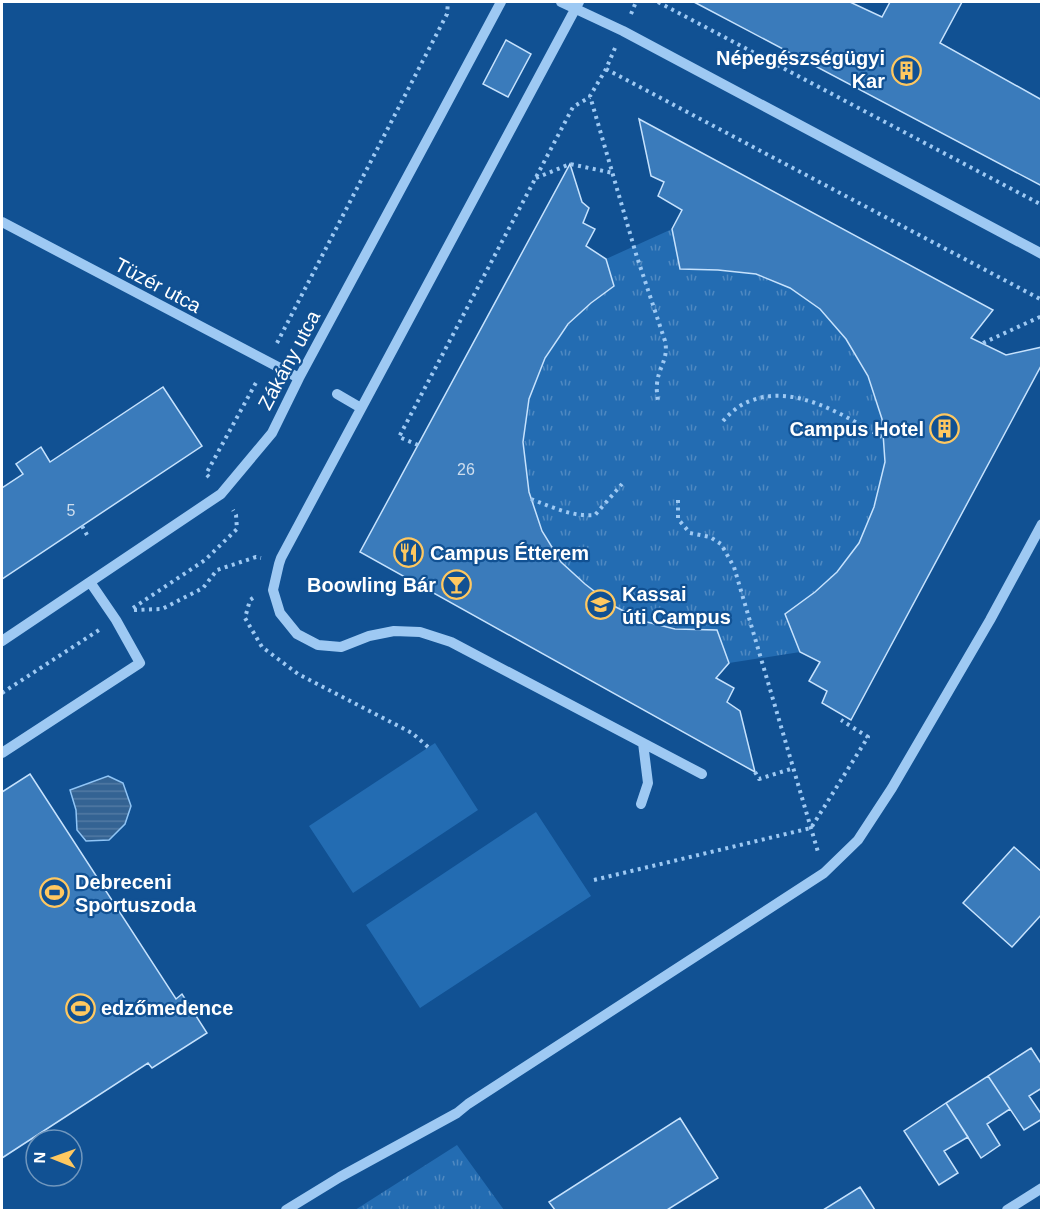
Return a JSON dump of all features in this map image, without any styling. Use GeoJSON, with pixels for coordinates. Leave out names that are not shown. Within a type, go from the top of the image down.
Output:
{"type":"FeatureCollection","features":[{"type":"Feature","properties":{"kind":"street","name":"Zákány utca"},"geometry":{"type":"LineString","coordinates":[[2,641],[221,494],[272,433],[299,378],[501,2]]}},
{"type":"Feature","properties":{"kind":"street"},"geometry":{"type":"LineString","coordinates":[[561,2],[577,5],[1041,254]]}},
{"type":"Feature","properties":{"kind":"street"},"geometry":{"type":"LineString","coordinates":[[577,5],[279,564],[273,590],[280,614],[297,634],[318,645],[341,647],[369,636],[394,631],[420,632],[451,642],[702,774]]}},
{"type":"Feature","properties":{"kind":"street","name":"Tüzér utca"},"geometry":{"type":"LineString","coordinates":[[2,222],[299,378]]}},
{"type":"Feature","properties":{"kind":"street"},"geometry":{"type":"LineString","coordinates":[[337,394],[361,408]]}},
{"type":"Feature","properties":{"kind":"street"},"geometry":{"type":"LineString","coordinates":[[286,1210],[340,1177],[451,1117],[824,873],[858,840],[892,788],[990,620],[1041,524]]}},
{"type":"Feature","properties":{"kind":"street"},"geometry":{"type":"LineString","coordinates":[[2,753],[140,663],[116,620],[90,582]]}},
{"type":"Feature","properties":{"kind":"street"},"geometry":{"type":"LineString","coordinates":[[640,804],[648,783],[643,743]]}},
{"type":"Feature","properties":{"kind":"street"},"geometry":{"type":"LineString","coordinates":[[1006,1210],[1041,1188]]}},
{"type":"Feature","properties":{"kind":"path"},"geometry":{"type":"LineString","coordinates":[[279,564],[256,557],[217,570],[203,588],[162,609],[131,610],[205,560],[237,529],[236,515],[206,474],[267,362],[447,14],[448,2]]}},
{"type":"Feature","properties":{"kind":"path"},"geometry":{"type":"LineString","coordinates":[[658,2],[1041,205]]}},
{"type":"Feature","properties":{"kind":"path"},"geometry":{"type":"LineString","coordinates":[[418,445],[399,437],[573,107],[590,96],[606,69],[1041,300]]}},
{"type":"Feature","properties":{"kind":"path"},"geometry":{"type":"LineString","coordinates":[[590,96],[636,254],[665,341],[665,359],[657,382],[658,403]]}},
{"type":"Feature","properties":{"kind":"path"},"geometry":{"type":"LineString","coordinates":[[535,178],[570,164],[613,173]]}},
{"type":"Feature","properties":{"kind":"path"},"geometry":{"type":"LineString","coordinates":[[983,344],[1041,316]]}},
{"type":"Feature","properties":{"kind":"path"},"geometry":{"type":"LineString","coordinates":[[723,422],[734,410],[752,400],[764,396],[795,397],[824,406],[884,438]]}},
{"type":"Feature","properties":{"kind":"path"},"geometry":{"type":"LineString","coordinates":[[531,499],[573,514],[595,515],[622,484]]}},
{"type":"Feature","properties":{"kind":"path"},"geometry":{"type":"LineString","coordinates":[[678,500],[678,519],[690,532],[710,537],[721,544],[734,567],[824,873]]}},
{"type":"Feature","properties":{"kind":"path"},"geometry":{"type":"LineString","coordinates":[[81,526],[87,535]]}},
{"type":"Feature","properties":{"kind":"path"},"geometry":{"type":"LineString","coordinates":[[273,590],[261,592],[250,600],[245,618],[262,647],[298,674],[412,733],[428,747]]}},
{"type":"Feature","properties":{"kind":"path"},"geometry":{"type":"LineString","coordinates":[[2,693],[116,620]]}},
{"type":"Feature","properties":{"kind":"path"},"geometry":{"type":"LineString","coordinates":[[594,880],[811,828],[868,737],[841,720]]}},
{"type":"Feature","properties":{"kind":"path"},"geometry":{"type":"LineString","coordinates":[[755,772],[759,779],[794,768]]}},
{"type":"Feature","properties":{"kind":"green space"},"geometry":{"type":"Polygon","coordinates":[[[672,229],[680,269],[756,274],[790,288],[820,309],[846,339],[868,376],[882,419],[885,462],[874,507],[859,543],[837,572],[815,592],[800,652],[729,663],[717,630],[662,626],[639,619],[614,606],[583,582],[561,560],[536,514],[528,488],[524,461],[524,434],[534,382],[545,358],[559,336],[576,318],[614,286],[606,259],[672,229]]]}},
{"type":"Feature","properties":{"kind":"green space"},"geometry":{"type":"Polygon","coordinates":[[[435,743],[478,810],[353,893],[309,826],[435,743]]]}},
{"type":"Feature","properties":{"kind":"green space"},"geometry":{"type":"Polygon","coordinates":[[[536,812],[591,896],[420,1008],[366,925],[536,812]]]}},
{"type":"Feature","properties":{"kind":"green space"},"geometry":{"type":"Polygon","coordinates":[[[457,1145],[504,1210],[355,1210],[457,1145]]]}},
{"type":"Feature","properties":{"kind":"shaded area"},"geometry":{"type":"Polygon","coordinates":[[[108,776],[123,783],[131,806],[125,824],[109,840],[86,841],[77,830],[76,810],[70,790],[108,776]]]}},
{"type":"Feature","properties":{"kind":"building","name":"Népegészségügyi Kar"},"geometry":{"type":"Polygon","coordinates":[[[694,2],[850,2],[882,17],[890,2],[962,2],[940,43],[1042,100],[1042,186],[694,2]]]}},
{"type":"Feature","properties":{"kind":"building"},"geometry":{"type":"Polygon","coordinates":[[[506,40],[531,54],[508,97],[483,84],[506,40]]]}},
{"type":"Feature","properties":{"kind":"building","name":"Campus Hotel"},"geometry":{"type":"Polygon","coordinates":[[[639,119],[993,310],[971,338],[1006,355],[1042,347],[1042,364],[851,720],[822,703],[827,691],[809,681],[820,662],[800,652],[785,614],[837,572],[859,543],[874,507],[885,462],[882,419],[868,376],[846,339],[820,309],[790,288],[756,274],[680,269],[672,229],[682,210],[658,196],[664,182],[651,176],[639,119]]]}},
{"type":"Feature","properties":{"kind":"building"},"geometry":{"type":"Polygon","coordinates":[[[570,164],[582,202],[589,208],[583,223],[595,229],[586,246],[606,259],[614,286],[568,324],[545,358],[529,399],[523,442],[529,492],[542,531],[561,562],[612,605],[643,621],[675,629],[717,630],[729,663],[716,678],[734,688],[727,702],[740,711],[755,772],[360,552],[570,164]]]}},
{"type":"Feature","properties":{"kind":"building"},"geometry":{"type":"Polygon","coordinates":[[[163,387],[202,446],[2,579],[2,488],[23,474],[16,464],[41,447],[50,462],[163,387]]]}},
{"type":"Feature","properties":{"kind":"building","name":"Debreceni Sportuszoda"},"geometry":{"type":"Polygon","coordinates":[[[30,774],[176,999],[182,994],[207,1033],[152,1068],[148,1063],[48,1128],[24,1128],[24,1144],[2,1158],[2,792],[30,774]]]}},
{"type":"Feature","properties":{"kind":"building"},"geometry":{"type":"Polygon","coordinates":[[[1014,847],[1042,872],[1042,914],[1012,947],[963,903],[1014,847]]]}},
{"type":"Feature","properties":{"kind":"building"},"geometry":{"type":"Polygon","coordinates":[[[1031,1048],[1042,1065],[1042,1088],[1029,1096],[1042,1115],[1042,1119],[1024,1130],[988,1076],[1031,1048]]]}},
{"type":"Feature","properties":{"kind":"building"},"geometry":{"type":"Polygon","coordinates":[[[988,1076],[1010,1109],[987,1124],[1000,1145],[981,1158],[946,1103],[988,1076]]]}},
{"type":"Feature","properties":{"kind":"building"},"geometry":{"type":"Polygon","coordinates":[[[946,1103],[968,1137],[944,1151],[958,1173],[939,1185],[904,1131],[946,1103]]]}},
{"type":"Feature","properties":{"kind":"building"},"geometry":{"type":"Polygon","coordinates":[[[680,1118],[718,1178],[667,1210],[555,1210],[549,1202],[680,1118]]]}},
{"type":"Feature","properties":{"kind":"building"},"geometry":{"type":"Polygon","coordinates":[[[860,1187],[875,1210],[823,1210],[860,1187]]]}},
{"type":"Feature","properties":{"kind":"place","name":"Népegészségügyi Kar"},"geometry":{"type":"Point","coordinates":[906,70]}},
{"type":"Feature","properties":{"kind":"place","name":"Campus Hotel"},"geometry":{"type":"Point","coordinates":[945,429]}},
{"type":"Feature","properties":{"kind":"place","name":"Campus Étterem"},"geometry":{"type":"Point","coordinates":[409,553]}},
{"type":"Feature","properties":{"kind":"place","name":"Boowling Bár"},"geometry":{"type":"Point","coordinates":[457,585]}},
{"type":"Feature","properties":{"kind":"place","name":"Kassai úti Campus"},"geometry":{"type":"Point","coordinates":[601,605]}},
{"type":"Feature","properties":{"kind":"place","name":"Debreceni Sportuszoda"},"geometry":{"type":"Point","coordinates":[54,893]}},
{"type":"Feature","properties":{"kind":"place","name":"edzőmedence"},"geometry":{"type":"Point","coordinates":[80,1008]}}]}
